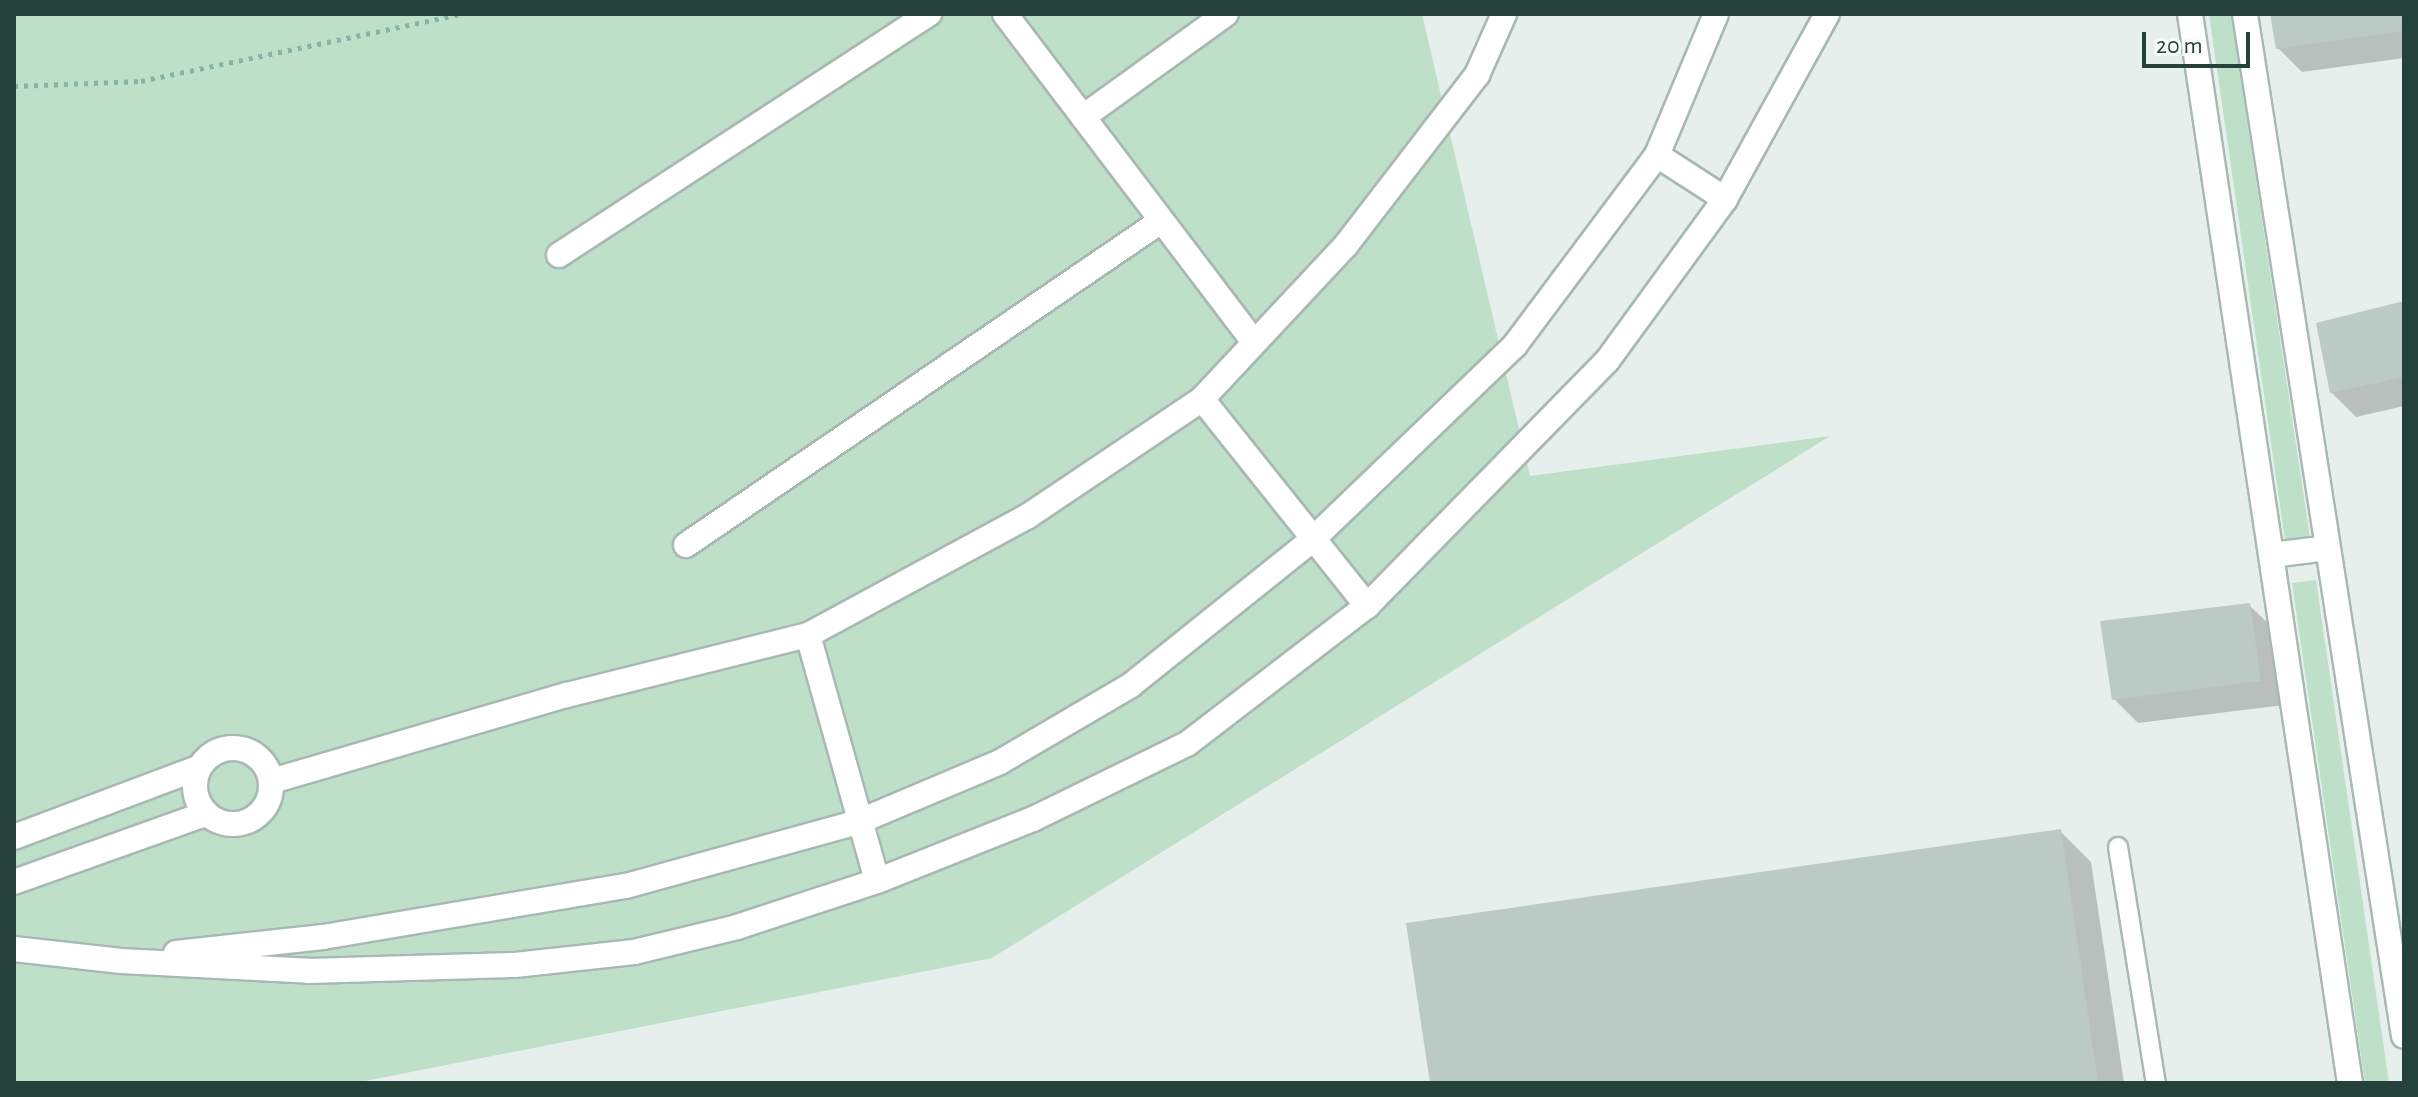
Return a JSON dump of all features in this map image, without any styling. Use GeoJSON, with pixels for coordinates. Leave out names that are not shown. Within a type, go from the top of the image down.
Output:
{"type":"FeatureCollection","features":[{"type":"Feature","properties":{"kind":"street"},"geometry":{"type":"LineString","coordinates":[[559,255],[929,14]]}},
{"type":"Feature","properties":{"kind":"street"},"geometry":{"type":"LineString","coordinates":[[1005,14],[1254,342]]}},
{"type":"Feature","properties":{"kind":"street"},"geometry":{"type":"LineString","coordinates":[[1083,117],[1226,14]]}},
{"type":"Feature","properties":{"kind":"street"},"geometry":{"type":"LineString","coordinates":[[272,781],[567,695],[808,635],[1028,516],[1202,399],[1346,245],[1477,75],[1504,14]]}},
{"type":"Feature","properties":{"kind":"street"},"geometry":{"type":"LineString","coordinates":[[121,961],[323,937],[626,886],[858,822],[1000,762],[1131,685],[1313,539],[1515,345],[1657,155],[1716,14]]}},
{"type":"Feature","properties":{"kind":"street"},"geometry":{"type":"LineString","coordinates":[[14,949],[121,961],[309,971],[515,965],[634,952],[737,927],[877,881],[1033,819],[1187,744],[1367,606],[1607,361],[1725,199],[1827,14]]}},
{"type":"Feature","properties":{"kind":"street"},"geometry":{"type":"LineString","coordinates":[[2190,14],[2350,1083]]}},
{"type":"Feature","properties":{"kind":"street"},"geometry":{"type":"LineString","coordinates":[[2245,14],[2404,1036]]}},
{"type":"Feature","properties":{"kind":"street"},"geometry":{"type":"LineString","coordinates":[[1657,155],[1725,199]]}},
{"type":"Feature","properties":{"kind":"street"},"geometry":{"type":"LineString","coordinates":[[686,545],[1161,221]]}},
{"type":"Feature","properties":{"kind":"street"},"geometry":{"type":"LineString","coordinates":[[1202,399],[1367,606]]}},
{"type":"Feature","properties":{"kind":"street"},"geometry":{"type":"LineString","coordinates":[[2271,555],[2328,548]]}},
{"type":"Feature","properties":{"kind":"street"},"geometry":{"type":"LineString","coordinates":[[808,635],[877,881]]}},
{"type":"Feature","properties":{"kind":"street"},"geometry":{"type":"LineString","coordinates":[[14,837],[198,768],[216,750],[240,747],[262,759],[272,781],[268,805],[251,822],[226,825],[205,814],[194,791],[198,768]]}},
{"type":"Feature","properties":{"kind":"street"},"geometry":{"type":"LineString","coordinates":[[14,882],[205,814]]}},
{"type":"Feature","properties":{"kind":"lane"},"geometry":{"type":"LineString","coordinates":[[2118,847],[2156,1083]]}},
{"type":"Feature","properties":{"kind":"path"},"geometry":{"type":"LineString","coordinates":[[14,86],[141,81],[462,14]]}},
{"type":"Feature","properties":{"kind":"green space"},"geometry":{"type":"Polygon","coordinates":[[[14,14],[1422,14],[1530,476],[1830,436],[992,958],[355,1083],[14,1083],[14,14]]]}},
{"type":"Feature","properties":{"kind":"green space"},"geometry":{"type":"Polygon","coordinates":[[[2209,14],[2231,14],[2310,537],[2285,540],[2209,14]]]}},
{"type":"Feature","properties":{"kind":"green space"},"geometry":{"type":"Polygon","coordinates":[[[2316,580],[2389,1083],[2365,1083],[2292,583],[2316,580]]]}},
{"type":"Feature","properties":{"kind":"building"},"geometry":{"type":"Polygon","coordinates":[[[2270,14],[2404,14],[2404,31],[2276,49],[2270,14]]]}},
{"type":"Feature","properties":{"kind":"building"},"geometry":{"type":"Polygon","coordinates":[[[2404,301],[2404,377],[2330,393],[2316,323],[2404,301]]]}},
{"type":"Feature","properties":{"kind":"building"},"geometry":{"type":"Polygon","coordinates":[[[2250,603],[2261,681],[2112,700],[2100,621],[2250,603]]]}},
{"type":"Feature","properties":{"kind":"building"},"geometry":{"type":"Polygon","coordinates":[[[2061,829],[2098,1083],[1430,1083],[1406,923],[2061,829]]]}}]}
